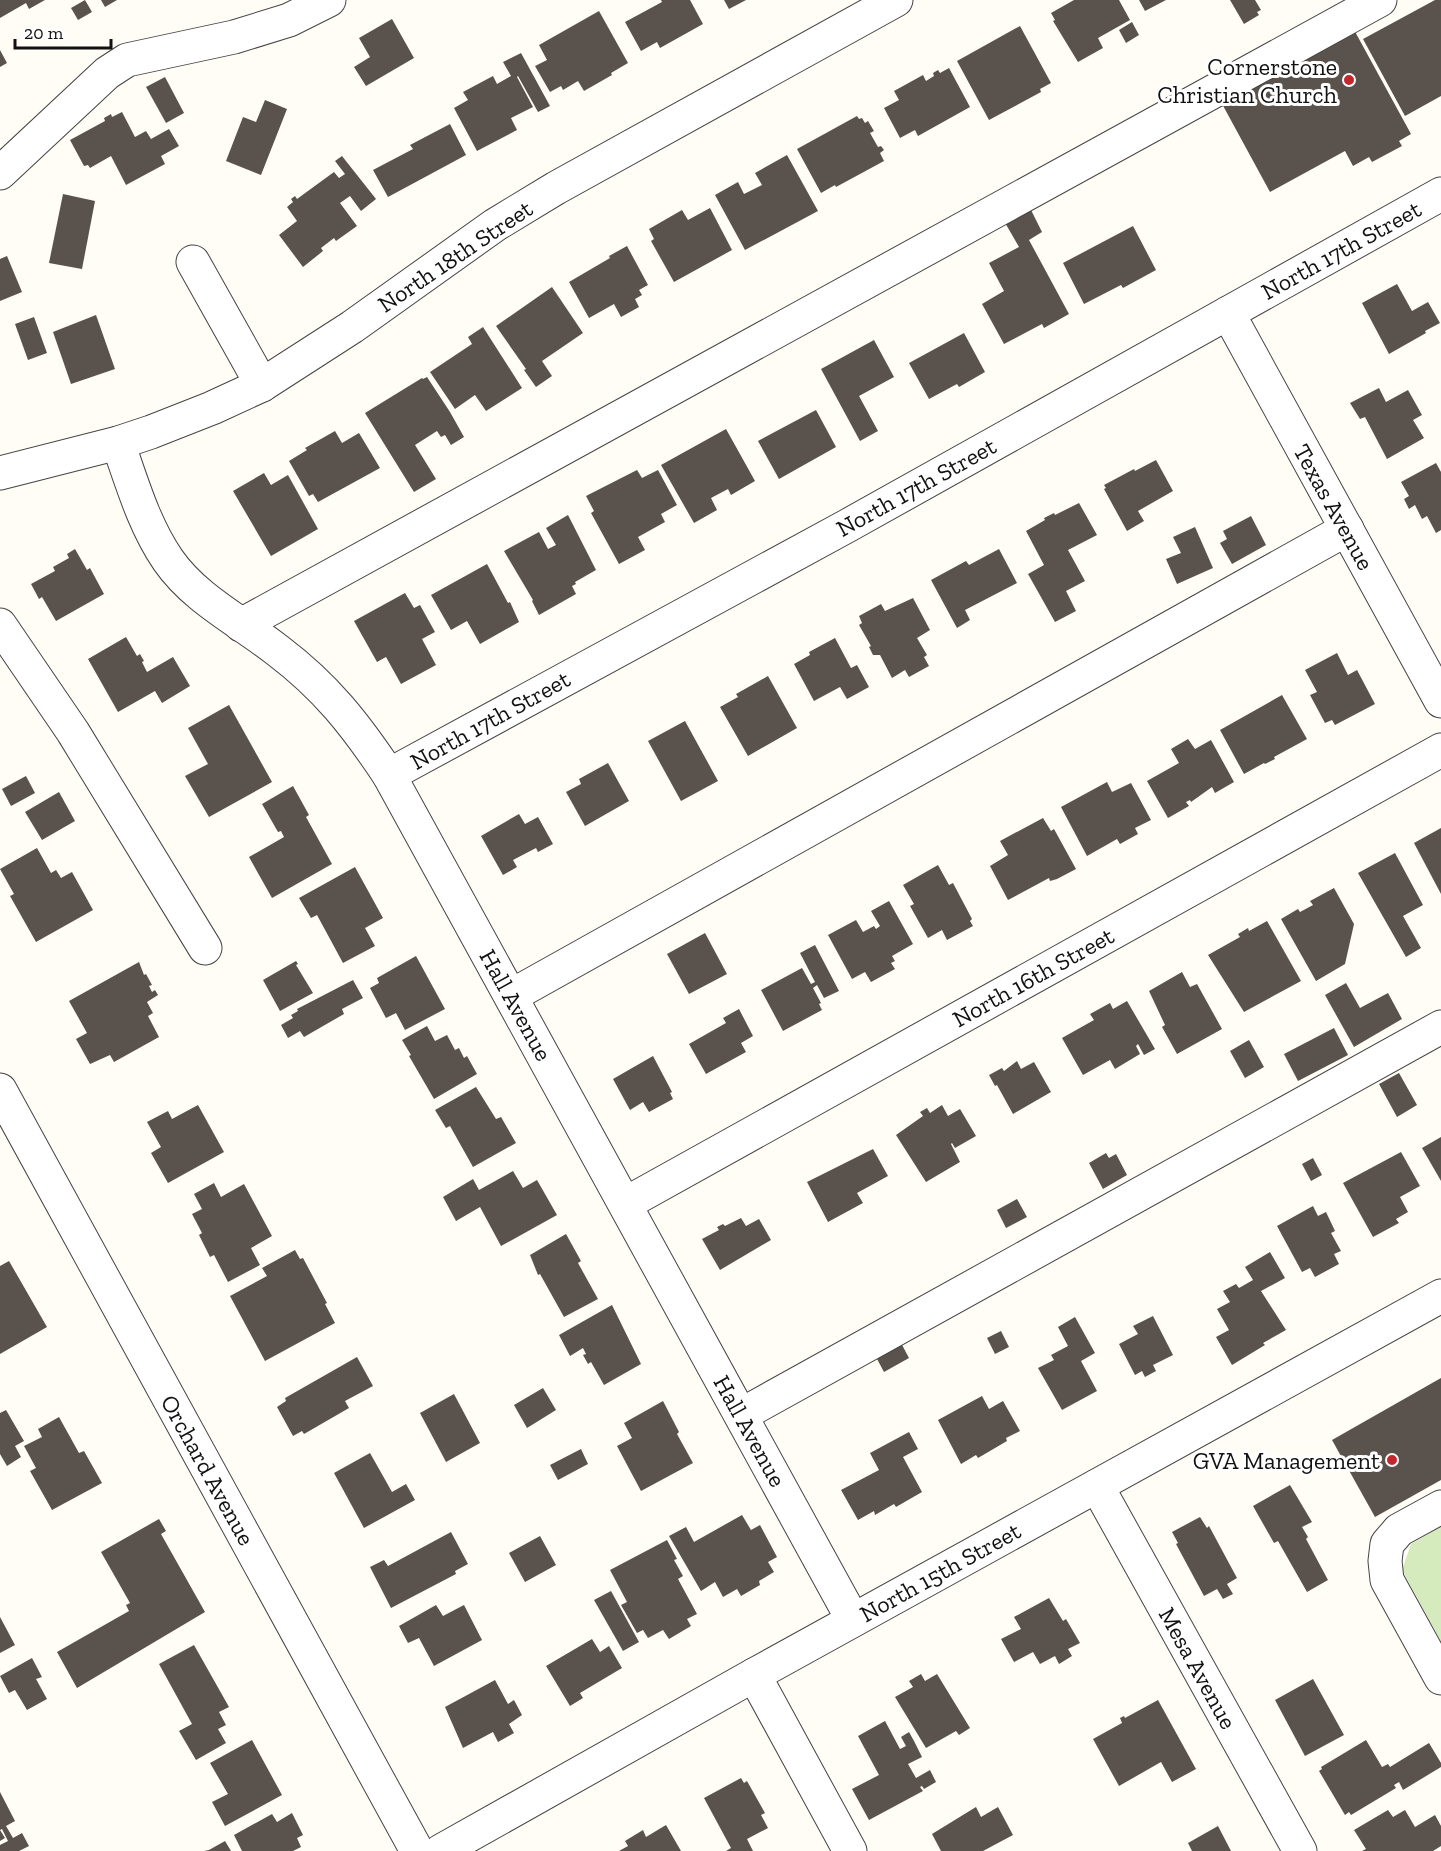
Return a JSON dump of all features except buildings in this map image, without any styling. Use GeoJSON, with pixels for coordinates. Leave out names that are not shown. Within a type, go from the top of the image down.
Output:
{"type":"FeatureCollection","features":[{"type":"Feature","properties":{"kind":"street"},"geometry":{"type":"LineString","coordinates":[[0,173],[107,73],[128,60],[245,33],[289,20],[329,0]]}},
{"type":"Feature","properties":{"kind":"street","name":"North 18th Street"},"geometry":{"type":"LineString","coordinates":[[0,473],[118,442],[188,418],[262,386],[352,327],[495,225],[556,188],[896,0]]}},
{"type":"Feature","properties":{"kind":"street"},"geometry":{"type":"LineString","coordinates":[[241,625],[1380,0]]}},
{"type":"Feature","properties":{"kind":"street","name":"North 17th Street"},"geometry":{"type":"LineString","coordinates":[[389,775],[858,520],[1228,313],[1437,206]]}},
{"type":"Feature","properties":{"kind":"street"},"geometry":{"type":"LineString","coordinates":[[193,262],[262,386]]}},
{"type":"Feature","properties":{"kind":"street","name":"Texas Avenue"},"geometry":{"type":"LineString","coordinates":[[1228,313],[1441,701]]}},
{"type":"Feature","properties":{"kind":"street","name":"Hall Avenue"},"geometry":{"type":"LineString","coordinates":[[118,442],[146,520],[168,561],[197,591],[277,650],[337,703],[359,730],[389,775],[854,1620]]}},
{"type":"Feature","properties":{"kind":"street"},"geometry":{"type":"LineString","coordinates":[[511,996],[1347,529]]}},
{"type":"Feature","properties":{"kind":"street"},"geometry":{"type":"LineString","coordinates":[[0,625],[73,732],[205,948]]}},
{"type":"Feature","properties":{"kind":"street","name":"North 16th Street"},"geometry":{"type":"LineString","coordinates":[[625,1204],[1441,750]]}},
{"type":"Feature","properties":{"kind":"street"},"geometry":{"type":"LineString","coordinates":[[741,1415],[1441,1027]]}},
{"type":"Feature","properties":{"kind":"street","name":"Orchard Avenue"},"geometry":{"type":"LineString","coordinates":[[0,1090],[417,1851]]}},
{"type":"Feature","properties":{"kind":"street","name":"North 15th Street"},"geometry":{"type":"LineString","coordinates":[[441,1851],[754,1675],[1441,1296]]}},
{"type":"Feature","properties":{"kind":"street","name":"Mesa Avenue"},"geometry":{"type":"LineString","coordinates":[[1097,1486],[1300,1851]]}},
{"type":"Feature","properties":{"kind":"street"},"geometry":{"type":"LineString","coordinates":[[1441,1507],[1399,1530],[1387,1544],[1385,1561],[1387,1580],[1441,1678]]}},
{"type":"Feature","properties":{"kind":"street"},"geometry":{"type":"LineString","coordinates":[[754,1675],[850,1851]]}},
{"type":"Feature","properties":{"kind":"green space"},"geometry":{"type":"Polygon","coordinates":[[[1441,1527],[1441,1642],[1402,1570],[1411,1544],[1441,1527]]]}},
{"type":"Feature","properties":{"kind":"place","name":"Cornerstone Christian Church"},"geometry":{"type":"Point","coordinates":[1349,80]}},
{"type":"Feature","properties":{"kind":"place","name":"GVA Management"},"geometry":{"type":"Point","coordinates":[1392,1460]}}]}
